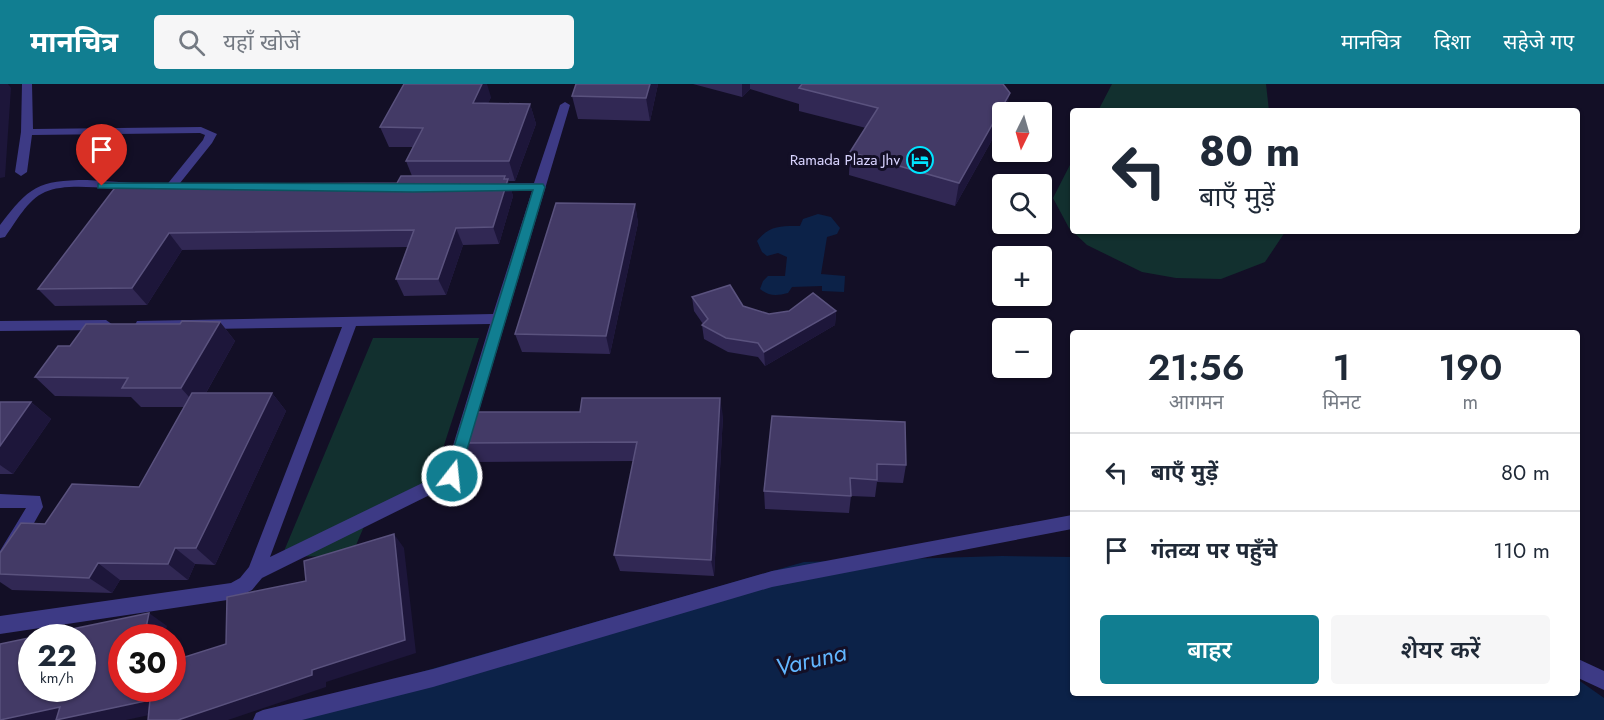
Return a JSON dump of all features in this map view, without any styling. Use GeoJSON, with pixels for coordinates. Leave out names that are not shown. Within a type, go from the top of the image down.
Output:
{"type":"FeatureCollection","features":[{"type":"Feature","properties":{"kind":"street"},"geometry":{"type":"LineString","coordinates":[[21,172],[27,132],[27,84]]}},
{"type":"Feature","properties":{"kind":"street"},"geometry":{"type":"LineString","coordinates":[[256,572],[452,476],[565,105]]}},
{"type":"Feature","properties":{"kind":"street"},"geometry":{"type":"LineString","coordinates":[[27,132],[201,130],[211,134],[208,141],[159,187]]}},
{"type":"Feature","properties":{"kind":"street"},"geometry":{"type":"LineString","coordinates":[[0,234],[31,196],[42,188],[56,185],[194,187]]}},
{"type":"Feature","properties":{"kind":"street"},"geometry":{"type":"LineString","coordinates":[[481,188],[539,187]]}},
{"type":"Feature","properties":{"kind":"street"},"geometry":{"type":"LineString","coordinates":[[0,326],[350,323],[498,319]]}},
{"type":"Feature","properties":{"kind":"street"},"geometry":{"type":"LineString","coordinates":[[0,625],[234,591],[246,584],[256,572],[350,323]]}},
{"type":"Feature","properties":{"kind":"street"},"geometry":{"type":"LineString","coordinates":[[0,501],[34,501],[36,507],[0,567]]}},
{"type":"Feature","properties":{"kind":"street"},"geometry":{"type":"LineString","coordinates":[[263,720],[433,678],[772,579],[1070,522]]}},
{"type":"Feature","properties":{"kind":"street"},"geometry":{"type":"LineString","coordinates":[[1580,669],[1604,681]]}},
{"type":"Feature","properties":{"kind":"green space"},"geometry":{"type":"Polygon","coordinates":[[[1112,84],[1266,84],[1269,108],[1100,108],[1112,84]]]}},
{"type":"Feature","properties":{"kind":"green space"},"geometry":{"type":"Polygon","coordinates":[[[1070,165],[1070,229],[1053,198],[1070,165]]]}},
{"type":"Feature","properties":{"kind":"green space"},"geometry":{"type":"Polygon","coordinates":[[[1075,234],[1284,234],[1265,262],[1221,279],[1176,278],[1142,272],[1087,245],[1075,234]]]}},
{"type":"Feature","properties":{"kind":"green space"},"geometry":{"type":"Polygon","coordinates":[[[373,338],[479,338],[430,488],[365,524],[351,557],[282,556],[373,338]]]}},
{"type":"Feature","properties":{"kind":"water"},"geometry":{"type":"Polygon","coordinates":[[[818,214],[831,217],[840,228],[837,234],[827,237],[821,274],[845,276],[844,292],[822,291],[822,286],[792,287],[788,293],[776,295],[760,289],[768,276],[785,276],[787,257],[778,253],[767,256],[762,252],[757,241],[771,229],[800,226],[803,219],[818,214]]]}},
{"type":"Feature","properties":{"kind":"water","name":"Varuna"},"geometry":{"type":"Polygon","coordinates":[[[1002,556],[1070,557],[1070,696],[1580,696],[1580,681],[1604,698],[1604,720],[254,720],[804,562],[1002,556]]]}},
{"type":"Feature","properties":{"kind":"building"},"geometry":{"type":"Polygon","coordinates":[[[404,84],[482,84],[473,103],[530,104],[509,161],[406,161],[423,128],[380,127],[404,84]]]}},
{"type":"Feature","properties":{"kind":"building"},"geometry":{"type":"Polygon","coordinates":[[[576,84],[650,84],[646,98],[572,96],[576,84]]]}},
{"type":"Feature","properties":{"kind":"building","name":"Ramada Plaza Jhv"},"geometry":{"type":"Polygon","coordinates":[[[802,84],[1003,84],[1010,93],[1005,102],[992,102],[992,125],[959,183],[850,152],[878,108],[799,88],[802,84]]]}},
{"type":"Feature","properties":{"kind":"building"},"geometry":{"type":"Polygon","coordinates":[[[401,176],[505,176],[504,179],[508,179],[493,227],[456,228],[438,279],[396,279],[414,230],[169,233],[132,288],[38,289],[117,185],[397,183],[401,176]]]}},
{"type":"Feature","properties":{"kind":"building"},"geometry":{"type":"Polygon","coordinates":[[[556,203],[635,204],[606,336],[515,334],[556,203]]]}},
{"type":"Feature","properties":{"kind":"building"},"geometry":{"type":"Polygon","coordinates":[[[730,285],[743,306],[769,314],[789,311],[813,293],[836,311],[764,352],[758,343],[726,338],[702,325],[708,319],[692,297],[730,285]]]}},
{"type":"Feature","properties":{"kind":"building"},"geometry":{"type":"Polygon","coordinates":[[[182,321],[220,322],[181,388],[122,388],[128,378],[35,377],[58,346],[70,346],[86,324],[180,324],[182,321]]]}},
{"type":"Feature","properties":{"kind":"building"},"geometry":{"type":"Polygon","coordinates":[[[192,393],[272,393],[196,548],[175,548],[168,564],[98,563],[89,578],[0,574],[0,553],[21,523],[45,524],[72,484],[139,487],[192,393]]]}},
{"type":"Feature","properties":{"kind":"building"},"geometry":{"type":"Polygon","coordinates":[[[582,398],[720,398],[711,560],[614,555],[637,442],[464,443],[473,412],[580,412],[582,398]]]}},
{"type":"Feature","properties":{"kind":"building"},"geometry":{"type":"Polygon","coordinates":[[[0,402],[31,402],[0,446],[0,402]]]}},
{"type":"Feature","properties":{"kind":"building"},"geometry":{"type":"Polygon","coordinates":[[[772,416],[905,422],[906,465],[877,464],[877,480],[850,478],[851,496],[764,491],[772,416]]]}},
{"type":"Feature","properties":{"kind":"building"},"geometry":{"type":"Polygon","coordinates":[[[394,534],[405,640],[312,670],[312,675],[178,720],[148,720],[150,702],[186,702],[186,657],[226,644],[227,597],[306,581],[304,561],[394,534]]]}},
{"type":"Feature","properties":{"kind":"building"},"geometry":{"type":"Polygon","coordinates":[[[149,613],[147,624],[108,624],[108,702],[141,702],[56,720],[60,707],[0,720],[0,644],[18,640],[18,702],[96,702],[96,624],[149,613]]]}},
{"type":"Feature","properties":{"kind":"place","name":"Ramada Plaza Jhv"},"geometry":{"type":"Point","coordinates":[920,160]}},
{"type":"Feature","properties":{"kind":"route"},"geometry":{"type":"LineString","coordinates":[[102,186],[539,187],[452,476]]}}]}
